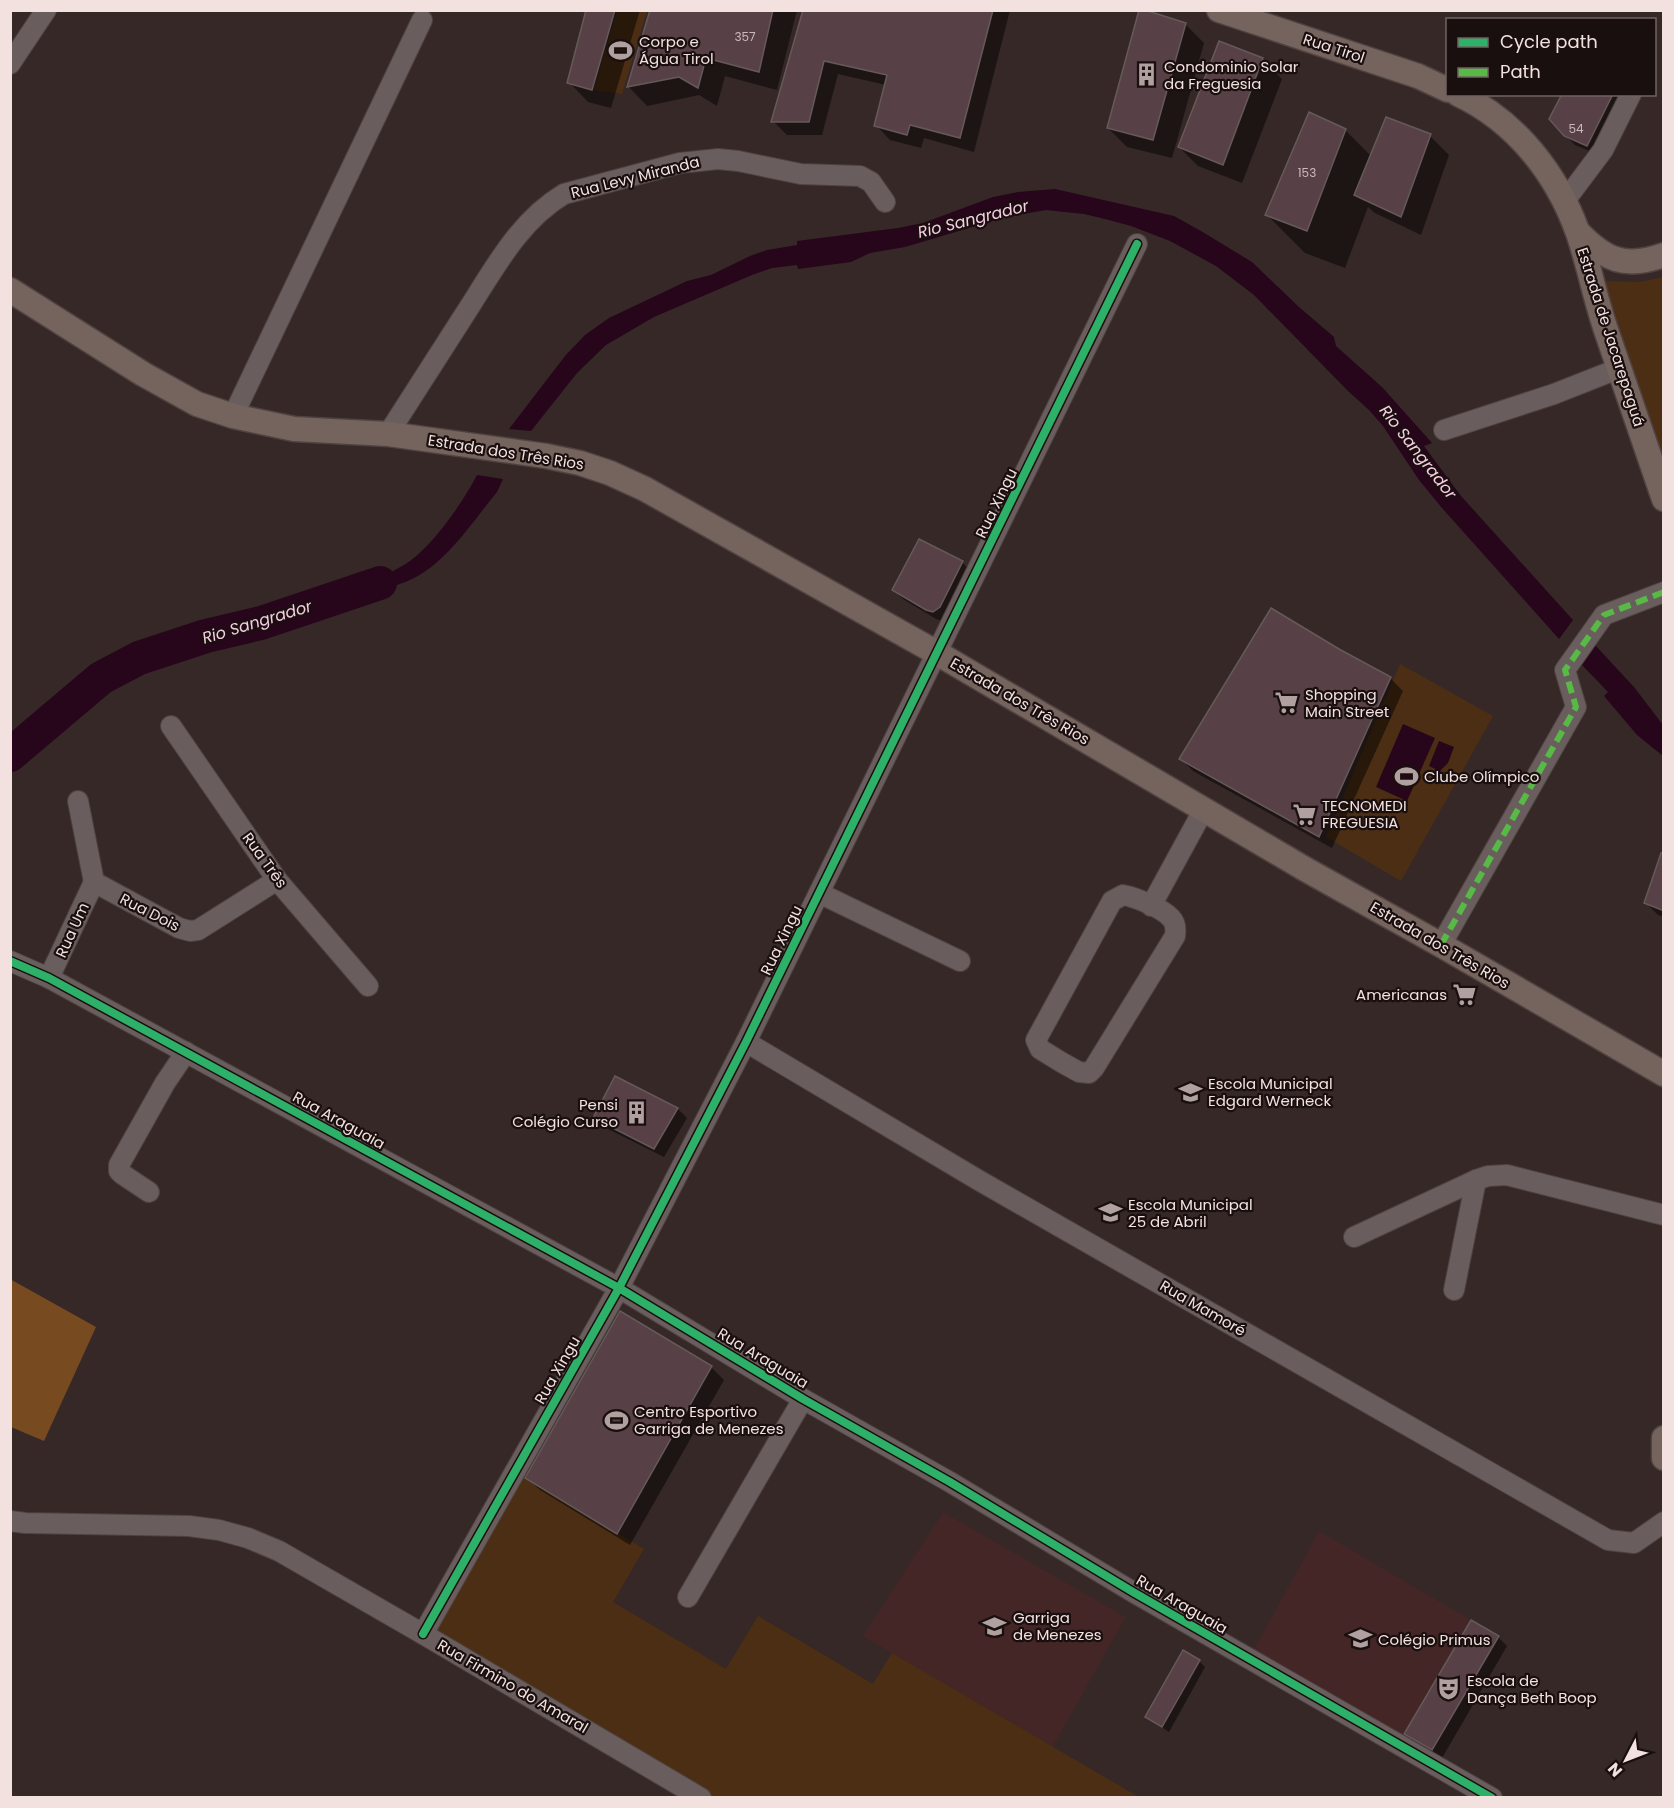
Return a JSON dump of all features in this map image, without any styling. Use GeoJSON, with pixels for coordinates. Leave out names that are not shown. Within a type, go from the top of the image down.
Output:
{"type":"FeatureCollection","features":[{"type":"Feature","properties":{"kind":"main road","name":"Rua Tirol"},"geometry":{"type":"LineString","coordinates":[[1219,10],[1418,76],[1446,89]]}},
{"type":"Feature","properties":{"kind":"main road"},"geometry":{"type":"LineString","coordinates":[[1462,96],[1497,116],[1526,143],[1547,171],[1578,232]]}},
{"type":"Feature","properties":{"kind":"main road","name":"Estrada de Jacarepaguá"},"geometry":{"type":"LineString","coordinates":[[1578,232],[1593,248],[1618,261],[1641,261],[1664,255]]}},
{"type":"Feature","properties":{"kind":"main road","name":"Estrada de Jacarepaguá"},"geometry":{"type":"LineString","coordinates":[[1578,232],[1597,303],[1664,499]]}},
{"type":"Feature","properties":{"kind":"main road","name":"Estrada dos Três Rios"},"geometry":{"type":"LineString","coordinates":[[10,290],[143,375],[197,404],[233,416],[294,429],[388,434],[546,456],[580,463],[610,473],[645,489],[938,653],[1305,869],[1664,1074]]}},
{"type":"Feature","properties":{"kind":"main road"},"geometry":{"type":"LineString","coordinates":[[1664,1438],[1664,1458]]}},
{"type":"Feature","properties":{"kind":"street"},"geometry":{"type":"LineString","coordinates":[[10,64],[46,10]]}},
{"type":"Feature","properties":{"kind":"street"},"geometry":{"type":"LineString","coordinates":[[233,416],[422,20]]}},
{"type":"Feature","properties":{"kind":"street"},"geometry":{"type":"LineString","coordinates":[[1564,202],[1603,150],[1630,96]]}},
{"type":"Feature","properties":{"kind":"street","name":"Rua Levy Miranda"},"geometry":{"type":"LineString","coordinates":[[388,434],[509,246],[537,214],[564,194],[680,163],[718,159],[801,174],[860,176],[871,182],[885,202]]}},
{"type":"Feature","properties":{"kind":"street","name":"Rua Xingu"},"geometry":{"type":"LineString","coordinates":[[423,1634],[619,1288],[746,1042],[1137,244]]}},
{"type":"Feature","properties":{"kind":"street"},"geometry":{"type":"LineString","coordinates":[[1444,430],[1554,394],[1620,368]]}},
{"type":"Feature","properties":{"kind":"street"},"geometry":{"type":"LineString","coordinates":[[1441,945],[1576,707],[1565,670],[1604,615],[1664,592]]}},
{"type":"Feature","properties":{"kind":"street","name":"Rua Três"},"geometry":{"type":"LineString","coordinates":[[171,726],[277,880],[368,986]]}},
{"type":"Feature","properties":{"kind":"street"},"geometry":{"type":"LineString","coordinates":[[78,801],[94,882]]}},
{"type":"Feature","properties":{"kind":"street"},"geometry":{"type":"LineString","coordinates":[[1150,906],[1204,809]]}},
{"type":"Feature","properties":{"kind":"street","name":"Rua Dois"},"geometry":{"type":"LineString","coordinates":[[94,882],[179,928],[190,931],[208,925],[277,880]]}},
{"type":"Feature","properties":{"kind":"street","name":"Rua Um"},"geometry":{"type":"LineString","coordinates":[[49,978],[94,882]]}},
{"type":"Feature","properties":{"kind":"street"},"geometry":{"type":"LineString","coordinates":[[819,893],[960,961]]}},
{"type":"Feature","properties":{"kind":"street"},"geometry":{"type":"LineString","coordinates":[[1123,895],[1134,897],[1150,906],[1171,917],[1176,927],[1175,936],[1094,1068],[1089,1073],[1079,1072],[1040,1049],[1036,1040],[1039,1032],[1112,901],[1123,895]]}},
{"type":"Feature","properties":{"kind":"street","name":"Rua Araguaia"},"geometry":{"type":"LineString","coordinates":[[10,961],[49,978],[619,1288],[803,1399],[950,1482],[1133,1592],[1492,1797]]}},
{"type":"Feature","properties":{"kind":"street","name":"Rua Mamoré"},"geometry":{"type":"LineString","coordinates":[[746,1042],[990,1186],[1608,1540],[1634,1543],[1664,1522]]}},
{"type":"Feature","properties":{"kind":"street"},"geometry":{"type":"LineString","coordinates":[[149,1192],[122,1174],[119,1165],[165,1083],[186,1052]]}},
{"type":"Feature","properties":{"kind":"street"},"geometry":{"type":"LineString","coordinates":[[1354,1237],[1488,1176],[1507,1175],[1664,1215]]}},
{"type":"Feature","properties":{"kind":"street"},"geometry":{"type":"LineString","coordinates":[[1454,1290],[1476,1180]]}},
{"type":"Feature","properties":{"kind":"street"},"geometry":{"type":"LineString","coordinates":[[688,1597],[803,1399]]}},
{"type":"Feature","properties":{"kind":"street","name":"Rua Firmino do Amaral"},"geometry":{"type":"LineString","coordinates":[[10,1521],[189,1526],[219,1530],[248,1538],[279,1551],[701,1797]]}},
{"type":"Feature","properties":{"kind":"shaded area","name":"Corpo e Água Tirol"},"geometry":{"type":"Polygon","coordinates":[[[617,11],[647,11],[622,94],[594,90],[617,11]]]}},
{"type":"Feature","properties":{"kind":"shaded area"},"geometry":{"type":"Polygon","coordinates":[[[1663,277],[1663,465],[1601,281],[1640,282],[1663,277]]]}},
{"type":"Feature","properties":{"kind":"shaded area","name":"Clube Olímpico"},"geometry":{"type":"Polygon","coordinates":[[[1400,664],[1493,716],[1401,881],[1326,837],[1400,664]]]}},
{"type":"Feature","properties":{"kind":"shaded area"},"geometry":{"type":"Polygon","coordinates":[[[10,1279],[96,1327],[44,1441],[11,1427],[10,1279]]]}},
{"type":"Feature","properties":{"kind":"shaded area"},"geometry":{"type":"Polygon","coordinates":[[[519,1474],[644,1549],[613,1602],[726,1669],[758,1616],[873,1684],[892,1653],[1139,1797],[710,1797],[428,1636],[519,1474]]]}},
{"type":"Feature","properties":{"kind":"shaded area","name":"Garriga de Menezes"},"geometry":{"type":"Polygon","coordinates":[[[943,1512],[1126,1617],[1052,1748],[863,1636],[943,1512]]]}},
{"type":"Feature","properties":{"kind":"shaded area","name":"Colégio Primus"},"geometry":{"type":"Polygon","coordinates":[[[1319,1531],[1471,1620],[1399,1742],[1249,1658],[1319,1531]]]}},
{"type":"Feature","properties":{"kind":"water"},"geometry":{"type":"Polygon","coordinates":[[[1055,189],[1174,216],[1252,262],[1334,337],[1336,346],[1382,387],[1432,443],[1424,446],[1461,496],[1573,620],[1559,639],[1442,508],[1369,410],[1254,295],[1216,266],[1170,241],[1131,226],[1084,214],[1046,210],[1006,217],[905,247],[870,253],[851,262],[798,269],[797,265],[772,268],[752,275],[654,317],[606,345],[577,373],[531,431],[509,429],[565,356],[585,335],[609,318],[687,281],[711,275],[767,250],[797,245],[797,241],[923,223],[993,197],[1055,189]]]}},
{"type":"Feature","properties":{"kind":"water"},"geometry":{"type":"Polygon","coordinates":[[[477,475],[503,479],[497,492],[470,527],[428,570],[397,585],[335,598],[390,573],[417,556],[446,523],[477,475]]]}},
{"type":"Feature","properties":{"kind":"water"},"geometry":{"type":"Polygon","coordinates":[[[1595,645],[1634,687],[1663,725],[1663,756],[1637,735],[1604,696],[1608,692],[1582,665],[1595,645]]]}},
{"type":"Feature","properties":{"kind":"water"},"geometry":{"type":"Polygon","coordinates":[[[1403,724],[1435,738],[1407,801],[1376,787],[1403,724]]]}},
{"type":"Feature","properties":{"kind":"water"},"geometry":{"type":"Polygon","coordinates":[[[1439,741],[1454,747],[1448,763],[1440,771],[1429,766],[1439,741]]]}},
{"type":"Feature","properties":{"kind":"building"},"geometry":{"type":"Polygon","coordinates":[[[586,10],[615,10],[592,90],[567,83],[586,10]]]}},
{"type":"Feature","properties":{"kind":"building"},"geometry":{"type":"Polygon","coordinates":[[[650,10],[773,10],[759,72],[706,58],[698,88],[679,77],[627,87],[650,10]]]}},
{"type":"Feature","properties":{"kind":"building"},"geometry":{"type":"Polygon","coordinates":[[[803,10],[993,10],[960,138],[910,125],[907,135],[874,126],[887,75],[824,61],[809,122],[771,122],[803,10]]]}},
{"type":"Feature","properties":{"kind":"building","name":"Condominio Solar da Freguesia"},"geometry":{"type":"Polygon","coordinates":[[[1139,10],[1186,23],[1153,140],[1107,128],[1139,10]]]}},
{"type":"Feature","properties":{"kind":"building"},"geometry":{"type":"Polygon","coordinates":[[[1219,41],[1263,58],[1223,165],[1178,147],[1219,41]]]}},
{"type":"Feature","properties":{"kind":"building"},"geometry":{"type":"Polygon","coordinates":[[[1561,96],[1612,96],[1587,146],[1564,136],[1549,119],[1561,96]]]}},
{"type":"Feature","properties":{"kind":"building"},"geometry":{"type":"Polygon","coordinates":[[[1309,112],[1346,129],[1307,231],[1265,215],[1309,112]]]}},
{"type":"Feature","properties":{"kind":"building"},"geometry":{"type":"Polygon","coordinates":[[[1386,117],[1431,134],[1401,217],[1354,195],[1386,117]]]}},
{"type":"Feature","properties":{"kind":"building"},"geometry":{"type":"Polygon","coordinates":[[[919,539],[963,561],[940,607],[933,612],[892,590],[919,539]]]}},
{"type":"Feature","properties":{"kind":"building"},"geometry":{"type":"Polygon","coordinates":[[[1271,608],[1391,677],[1319,837],[1179,759],[1271,608]]]}},
{"type":"Feature","properties":{"kind":"building"},"geometry":{"type":"Polygon","coordinates":[[[1661,853],[1664,853],[1664,911],[1644,903],[1661,853]]]}},
{"type":"Feature","properties":{"kind":"building","name":"Pensi Colégio Curso"},"geometry":{"type":"Polygon","coordinates":[[[615,1076],[678,1108],[654,1149],[593,1118],[615,1076]]]}},
{"type":"Feature","properties":{"kind":"building","name":"Centro Esportivo Garriga de Menezes"},"geometry":{"type":"Polygon","coordinates":[[[620,1311],[712,1366],[617,1534],[525,1478],[620,1311]]]}},
{"type":"Feature","properties":{"kind":"building","name":"Escola de Dança Beth Boop"},"geometry":{"type":"Polygon","coordinates":[[[1471,1620],[1499,1636],[1432,1750],[1404,1734],[1471,1620]]]}},
{"type":"Feature","properties":{"kind":"building"},"geometry":{"type":"Polygon","coordinates":[[[1183,1650],[1200,1660],[1162,1727],[1145,1717],[1183,1650]]]}},
{"type":"Feature","properties":{"kind":"waterway","name":"Rio Sangrador"},"geometry":{"type":"LineString","coordinates":[[10,755],[101,678],[139,658],[206,636],[261,623],[380,583]]}},
{"type":"Feature","properties":{"kind":"marked path"},"geometry":{"type":"LineString","coordinates":[[1441,945],[1576,707],[1565,670],[1604,615],[1664,592]]}},
{"type":"Feature","properties":{"kind":"cycle path"},"geometry":{"type":"LineString","coordinates":[[423,1634],[619,1288],[746,1042],[1137,244]]}},
{"type":"Feature","properties":{"kind":"cycle path"},"geometry":{"type":"LineString","coordinates":[[10,961],[49,978],[619,1288],[803,1399],[950,1482],[1133,1592],[1492,1798]]}},
{"type":"Feature","properties":{"kind":"place","name":"Corpo e Água Tirol"},"geometry":{"type":"Point","coordinates":[621,50]}},
{"type":"Feature","properties":{"kind":"place","name":"Condominio Solar da Freguesia"},"geometry":{"type":"Point","coordinates":[1146,75]}},
{"type":"Feature","properties":{"kind":"place","name":"Shopping Main Street"},"geometry":{"type":"Point","coordinates":[1287,703]}},
{"type":"Feature","properties":{"kind":"place","name":"Clube Olímpico"},"geometry":{"type":"Point","coordinates":[1406,776]}},
{"type":"Feature","properties":{"kind":"place","name":"TECNOMEDI FREGUESIA"},"geometry":{"type":"Point","coordinates":[1304,814]}},
{"type":"Feature","properties":{"kind":"place","name":"Americanas"},"geometry":{"type":"Point","coordinates":[1465,994]}},
{"type":"Feature","properties":{"kind":"place","name":"Escola Municipal Edgard Werneck"},"geometry":{"type":"Point","coordinates":[1190,1092]}},
{"type":"Feature","properties":{"kind":"place","name":"Pensi Colégio Curso"},"geometry":{"type":"Point","coordinates":[636,1113]}},
{"type":"Feature","properties":{"kind":"place","name":"Escola Municipal 25 de Abril"},"geometry":{"type":"Point","coordinates":[1110,1213]}},
{"type":"Feature","properties":{"kind":"place","name":"Centro Esportivo Garriga de Menezes"},"geometry":{"type":"Point","coordinates":[616,1420]}},
{"type":"Feature","properties":{"kind":"place","name":"Garriga de Menezes"},"geometry":{"type":"Point","coordinates":[995,1626]}},
{"type":"Feature","properties":{"kind":"place","name":"Colégio Primus"},"geometry":{"type":"Point","coordinates":[1360,1639]}},
{"type":"Feature","properties":{"kind":"place","name":"Escola de Dança Beth Boop"},"geometry":{"type":"Point","coordinates":[1449,1689]}}]}
